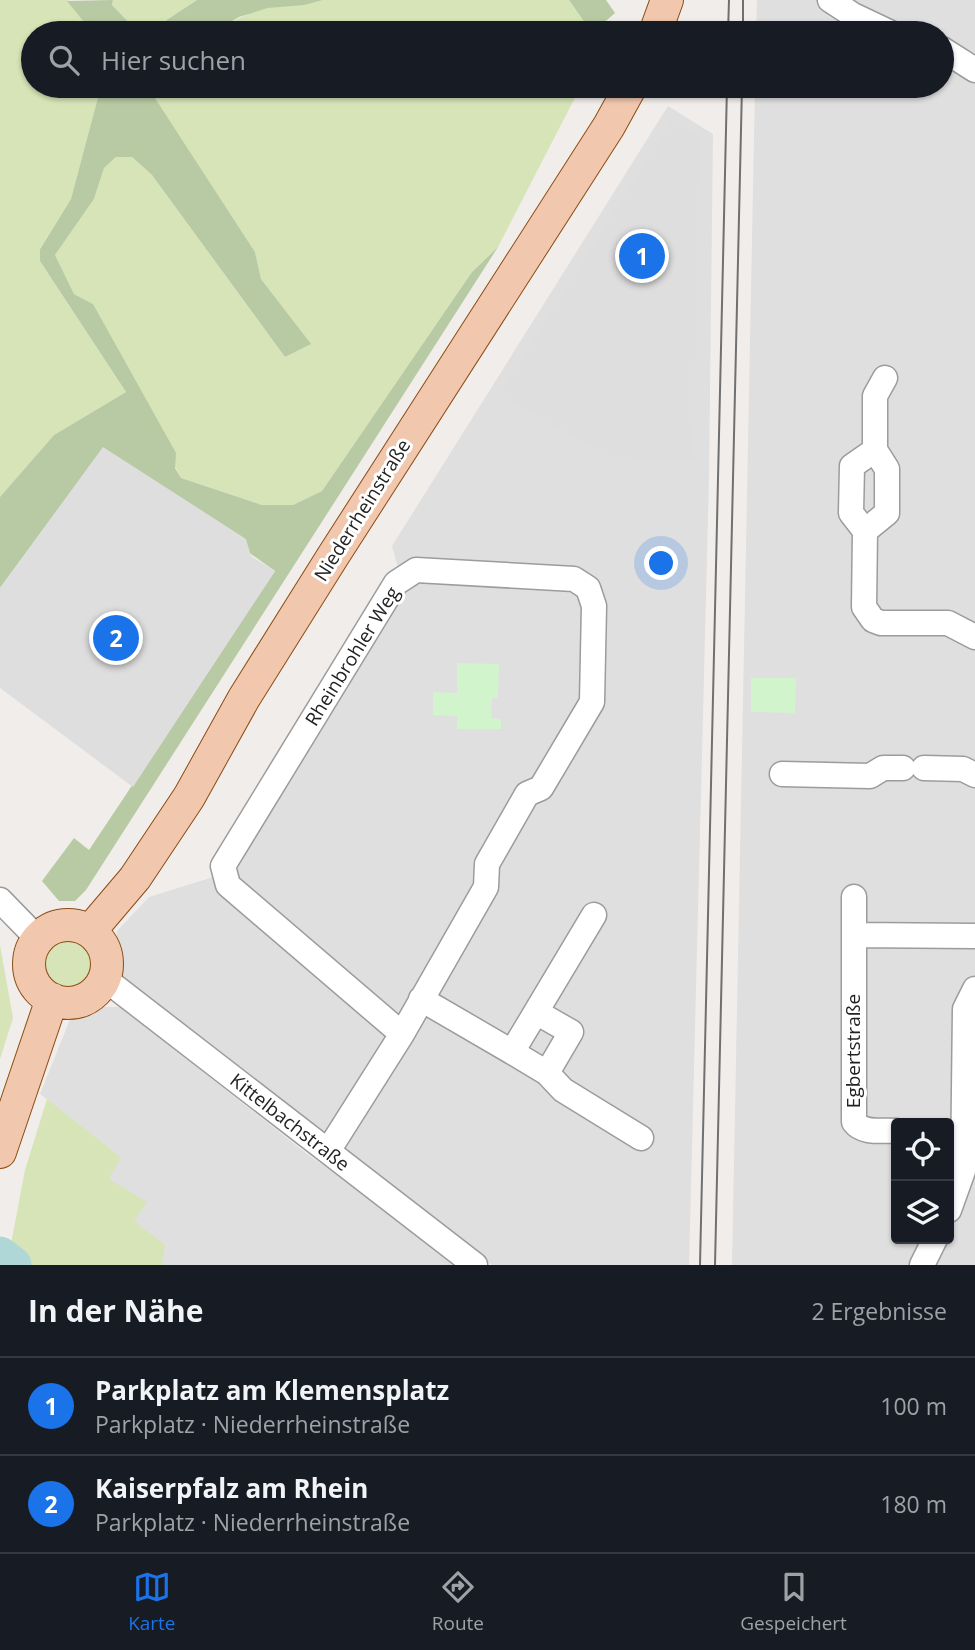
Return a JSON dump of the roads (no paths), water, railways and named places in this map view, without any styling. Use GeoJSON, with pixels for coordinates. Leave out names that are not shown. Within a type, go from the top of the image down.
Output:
{"type":"FeatureCollection","features":[{"type":"Feature","properties":{"kind":"main road"},"geometry":{"type":"LineString","coordinates":[[659,21],[667,0]]}},
{"type":"Feature","properties":{"kind":"main road","name":"Niederrheinstraße"},"geometry":{"type":"LineString","coordinates":[[90,932],[135,878],[189,797],[267,663],[624,98]]}},
{"type":"Feature","properties":{"kind":"main road"},"geometry":{"type":"LineString","coordinates":[[62,926],[90,932],[106,951],[108,964],[105,979],[95,992],[81,1000],[65,1002],[52,999],[40,991],[32,978],[29,964],[38,939],[62,926]]}},
{"type":"Feature","properties":{"kind":"main road"},"geometry":{"type":"LineString","coordinates":[[0,1152],[52,999]]}},
{"type":"Feature","properties":{"kind":"street"},"geometry":{"type":"LineString","coordinates":[[830,0],[866,21]]}},
{"type":"Feature","properties":{"kind":"street"},"geometry":{"type":"LineString","coordinates":[[954,57],[975,70]]}},
{"type":"Feature","properties":{"kind":"street"},"geometry":{"type":"LineString","coordinates":[[864,531],[887,513],[887,469],[874,450],[875,396],[885,378]]}},
{"type":"Feature","properties":{"kind":"street"},"geometry":{"type":"LineString","coordinates":[[874,450],[852,466],[851,513],[864,531],[864,607],[873,620],[881,623],[948,623],[975,636]]}},
{"type":"Feature","properties":{"kind":"street","name":"Rheinbrohler Weg"},"geometry":{"type":"LineString","coordinates":[[328,1151],[346,1128],[402,1034],[486,887],[487,864],[527,794],[541,788],[592,702],[594,606],[588,588],[574,579],[416,570],[405,574],[396,583],[226,858],[223,876],[228,885],[402,1034]]}},
{"type":"Feature","properties":{"kind":"street"},"geometry":{"type":"LineString","coordinates":[[782,774],[870,776],[883,768],[914,768],[963,769],[975,775]]}},
{"type":"Feature","properties":{"kind":"street","name":"Egbertstraße"},"geometry":{"type":"LineString","coordinates":[[853,897],[854,1122],[858,1128],[867,1130],[891,1130]]}},
{"type":"Feature","properties":{"kind":"street"},"geometry":{"type":"LineString","coordinates":[[0,900],[38,939]]}},
{"type":"Feature","properties":{"kind":"street"},"geometry":{"type":"LineString","coordinates":[[512,1052],[594,915]]}},
{"type":"Feature","properties":{"kind":"street"},"geometry":{"type":"LineString","coordinates":[[854,935],[975,936]]}},
{"type":"Feature","properties":{"kind":"street","name":"Kittelbachstraße"},"geometry":{"type":"LineString","coordinates":[[105,979],[475,1265]]}},
{"type":"Feature","properties":{"kind":"street"},"geometry":{"type":"LineString","coordinates":[[954,1196],[963,1171],[956,1131],[965,1009],[975,989]]}},
{"type":"Feature","properties":{"kind":"street"},"geometry":{"type":"LineString","coordinates":[[421,999],[547,1073],[563,1090],[641,1138]]}},
{"type":"Feature","properties":{"kind":"street"},"geometry":{"type":"LineString","coordinates":[[536,1012],[571,1032],[547,1073]]}},
{"type":"Feature","properties":{"kind":"street"},"geometry":{"type":"LineString","coordinates":[[922,1265],[932,1244]]}},
{"type":"Feature","properties":{"kind":"waterway"},"geometry":{"type":"LineString","coordinates":[[0,1255],[13,1265]]}},
{"type":"Feature","properties":{"kind":"tram line"},"geometry":{"type":"LineString","coordinates":[[728,21],[729,0]]}},
{"type":"Feature","properties":{"kind":"tram line"},"geometry":{"type":"LineString","coordinates":[[743,0],[743,21]]}},
{"type":"Feature","properties":{"kind":"tram line"},"geometry":{"type":"LineString","coordinates":[[700,1265],[727,98]]}},
{"type":"Feature","properties":{"kind":"tram line"},"geometry":{"type":"LineString","coordinates":[[715,1265],[742,98]]}},
{"type":"Feature","properties":{"kind":"place","name":"Parkplatz am Klemensplatz"},"geometry":{"type":"Point","coordinates":[642,256]}},
{"type":"Feature","properties":{"kind":"place","name":"Kaiserpfalz am Rhein"},"geometry":{"type":"Point","coordinates":[116,638]}}]}
